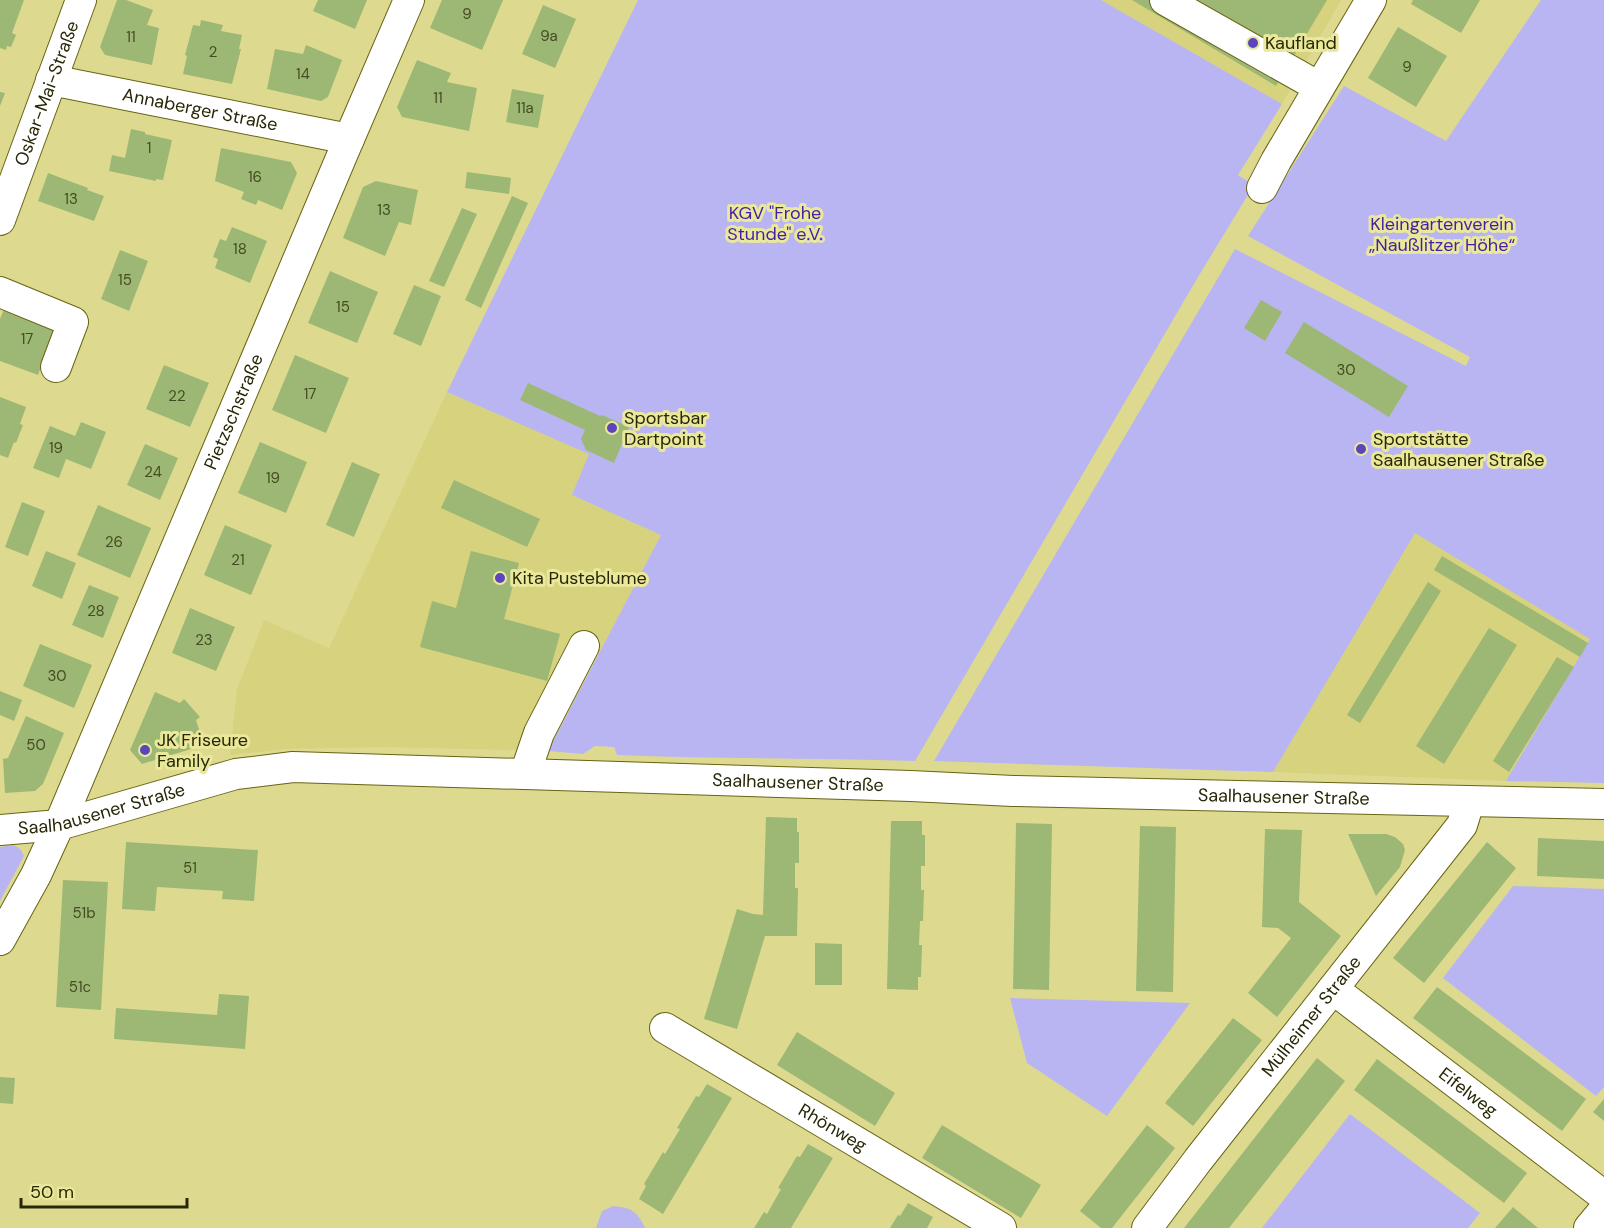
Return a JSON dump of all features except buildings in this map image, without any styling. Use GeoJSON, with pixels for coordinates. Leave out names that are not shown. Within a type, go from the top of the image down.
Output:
{"type":"FeatureCollection","features":[{"type":"Feature","properties":{"kind":"street","name":"Oskar-Mai-Straße"},"geometry":{"type":"LineString","coordinates":[[0,220],[81,0]]}},
{"type":"Feature","properties":{"kind":"street","name":"Pietzschstraße"},"geometry":{"type":"LineString","coordinates":[[0,940],[36,874],[59,825],[409,0]]}},
{"type":"Feature","properties":{"kind":"street"},"geometry":{"type":"LineString","coordinates":[[1165,0],[1319,87]]}},
{"type":"Feature","properties":{"kind":"street"},"geometry":{"type":"LineString","coordinates":[[1262,188],[1371,0]]}},
{"type":"Feature","properties":{"kind":"street","name":"Annaberger Straße"},"geometry":{"type":"LineString","coordinates":[[51,80],[349,139]]}},
{"type":"Feature","properties":{"kind":"street"},"geometry":{"type":"LineString","coordinates":[[0,292],[73,322],[56,367]]}},
{"type":"Feature","properties":{"kind":"street"},"geometry":{"type":"LineString","coordinates":[[525,774],[539,733],[584,646]]}},
{"type":"Feature","properties":{"kind":"street","name":"Saalhausener Straße"},"geometry":{"type":"LineString","coordinates":[[0,830],[59,825],[236,774],[293,767],[1013,791],[1604,804]]}},
{"type":"Feature","properties":{"kind":"street","name":"Mülheimer Straße"},"geometry":{"type":"LineString","coordinates":[[1147,1228],[1462,825],[1469,802]]}},
{"type":"Feature","properties":{"kind":"street","name":"Eifelweg"},"geometry":{"type":"LineString","coordinates":[[1333,988],[1604,1196]]}},
{"type":"Feature","properties":{"kind":"street","name":"Rhönweg"},"geometry":{"type":"LineString","coordinates":[[665,1028],[1001,1228]]}},
{"type":"Feature","properties":{"kind":"street"},"geometry":{"type":"LineString","coordinates":[[1589,1228],[1604,1210]]}},
{"type":"Feature","properties":{"kind":"shaded area","name":"Kaufland"},"geometry":{"type":"Polygon","coordinates":[[[1101,0],[1341,0],[1282,104],[1101,0]]]}},
{"type":"Feature","properties":{"kind":"shaded area","name":"Kita Pusteblume"},"geometry":{"type":"Polygon","coordinates":[[[447,392],[590,454],[572,495],[661,535],[548,751],[385,747],[286,749],[230,755],[237,689],[264,620],[329,648],[447,392]]]}},
{"type":"Feature","properties":{"kind":"shaded area"},"geometry":{"type":"Polygon","coordinates":[[[1415,532],[1591,639],[1506,781],[1273,772],[1415,532]]]}},
{"type":"Feature","properties":{"kind":"green space","name":"KGV \"Frohe Stunde\" e.V."},"geometry":{"type":"Polygon","coordinates":[[[638,0],[1101,0],[1282,104],[1238,175],[1254,185],[915,761],[617,755],[614,747],[595,746],[583,754],[548,751],[661,535],[572,495],[589,454],[447,392],[638,0]]]}},
{"type":"Feature","properties":{"kind":"green space","name":"Sportstätte Saalhausener Straße"},"geometry":{"type":"Polygon","coordinates":[[[1541,0],[1604,0],[1604,783],[1506,781],[1590,639],[1415,533],[1273,772],[934,761],[1235,249],[1466,366],[1470,357],[1248,236],[1344,86],[1446,141],[1541,0]]]}},
{"type":"Feature","properties":{"kind":"green space"},"geometry":{"type":"Polygon","coordinates":[[[14,845],[21,850],[24,856],[0,901],[0,847],[14,845]]]}},
{"type":"Feature","properties":{"kind":"green space"},"geometry":{"type":"Polygon","coordinates":[[[1513,886],[1604,889],[1604,1087],[1596,1096],[1443,978],[1513,886]]]}},
{"type":"Feature","properties":{"kind":"green space"},"geometry":{"type":"Polygon","coordinates":[[[1010,998],[1190,1003],[1107,1116],[1027,1063],[1010,998]]]}},
{"type":"Feature","properties":{"kind":"green space"},"geometry":{"type":"Polygon","coordinates":[[[1350,1114],[1480,1213],[1468,1228],[1262,1228],[1350,1114]]]}},
{"type":"Feature","properties":{"kind":"green space"},"geometry":{"type":"Polygon","coordinates":[[[613,1206],[633,1211],[645,1228],[596,1228],[602,1211],[613,1206]]]}},
{"type":"Feature","properties":{"kind":"place","name":"Kaufland"},"geometry":{"type":"Point","coordinates":[1253,43]}},
{"type":"Feature","properties":{"kind":"place","name":"Sportsbar Dartpoint"},"geometry":{"type":"Point","coordinates":[612,428]}},
{"type":"Feature","properties":{"kind":"place","name":"Sportstätte Saalhausener Straße"},"geometry":{"type":"Point","coordinates":[1361,449]}},
{"type":"Feature","properties":{"kind":"place","name":"Kita Pusteblume"},"geometry":{"type":"Point","coordinates":[500,578]}},
{"type":"Feature","properties":{"kind":"place","name":"JK Friseure Family"},"geometry":{"type":"Point","coordinates":[145,750]}},
{"type":"Feature","properties":{"kind":"park label","name":"Kleingartenverein „Naußlitzer Höhe“"},"geometry":{"type":"Point","coordinates":[1442,234]}}]}
